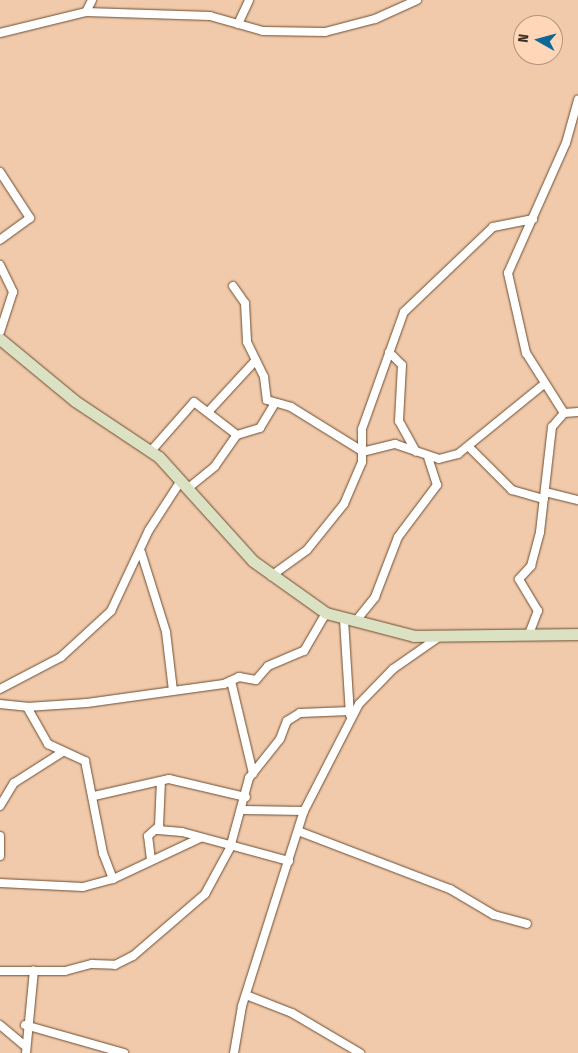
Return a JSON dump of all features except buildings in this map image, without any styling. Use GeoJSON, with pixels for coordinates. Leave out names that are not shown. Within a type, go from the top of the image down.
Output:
{"type":"FeatureCollection","features":[{"type":"Feature","properties":{"kind":"street"},"geometry":{"type":"LineString","coordinates":[[86,12],[92,0]]}},
{"type":"Feature","properties":{"kind":"street"},"geometry":{"type":"LineString","coordinates":[[238,24],[249,0]]}},
{"type":"Feature","properties":{"kind":"street"},"geometry":{"type":"LineString","coordinates":[[0,33],[86,12],[210,16],[288,34],[325,32],[375,19],[417,0]]}},
{"type":"Feature","properties":{"kind":"street"},"geometry":{"type":"LineString","coordinates":[[564,413],[543,384],[521,336],[508,273],[566,143],[578,100]]}},
{"type":"Feature","properties":{"kind":"street"},"geometry":{"type":"LineString","coordinates":[[0,172],[30,218],[0,240]]}},
{"type":"Feature","properties":{"kind":"street"},"geometry":{"type":"LineString","coordinates":[[271,576],[307,550],[336,517],[360,468],[362,429],[404,312],[432,282],[493,227],[533,219]]}},
{"type":"Feature","properties":{"kind":"street"},"geometry":{"type":"LineString","coordinates":[[0,265],[13,292],[0,332]]}},
{"type":"Feature","properties":{"kind":"street"},"geometry":{"type":"LineString","coordinates":[[233,286],[245,303],[247,342],[256,360],[266,400],[291,407],[362,452],[395,444],[428,458],[448,458],[469,447],[543,384]]}},
{"type":"Feature","properties":{"kind":"street"},"geometry":{"type":"LineString","coordinates":[[0,339],[75,401],[151,451],[271,576],[326,613],[349,622],[439,637],[578,634]]}},
{"type":"Feature","properties":{"kind":"street"},"geometry":{"type":"LineString","coordinates":[[389,352],[402,365],[400,427],[417,454]]}},
{"type":"Feature","properties":{"kind":"street"},"geometry":{"type":"LineString","coordinates":[[209,411],[256,360]]}},
{"type":"Feature","properties":{"kind":"street"},"geometry":{"type":"LineString","coordinates":[[151,451],[192,403],[209,411],[237,435]]}},
{"type":"Feature","properties":{"kind":"street"},"geometry":{"type":"LineString","coordinates":[[0,689],[61,657],[99,623],[113,608],[141,552],[183,485],[215,466],[237,435],[260,428],[275,403]]}},
{"type":"Feature","properties":{"kind":"street"},"geometry":{"type":"LineString","coordinates":[[529,634],[538,611],[519,580],[533,561],[545,496],[552,427],[564,413],[578,412]]}},
{"type":"Feature","properties":{"kind":"street"},"geometry":{"type":"LineString","coordinates":[[469,447],[512,490],[578,500]]}},
{"type":"Feature","properties":{"kind":"street"},"geometry":{"type":"LineString","coordinates":[[350,714],[349,622],[375,597],[398,537],[437,485],[428,458]]}},
{"type":"Feature","properties":{"kind":"street"},"geometry":{"type":"LineString","coordinates":[[141,552],[154,582],[166,632],[173,690]]}},
{"type":"Feature","properties":{"kind":"street"},"geometry":{"type":"LineString","coordinates":[[0,704],[27,707],[59,707],[231,681],[256,680],[268,666],[304,651],[326,613]]}},
{"type":"Feature","properties":{"kind":"street"},"geometry":{"type":"LineString","coordinates":[[234,1053],[246,995],[304,811],[350,714],[393,668],[439,637]]}},
{"type":"Feature","properties":{"kind":"street"},"geometry":{"type":"LineString","coordinates":[[231,681],[253,773]]}},
{"type":"Feature","properties":{"kind":"street"},"geometry":{"type":"LineString","coordinates":[[27,707],[46,741],[61,753],[85,761],[94,796],[103,854],[113,879]]}},
{"type":"Feature","properties":{"kind":"street"},"geometry":{"type":"LineString","coordinates":[[0,971],[109,966],[133,956],[199,902],[230,848],[253,773],[292,717],[350,714]]}},
{"type":"Feature","properties":{"kind":"street"},"geometry":{"type":"LineString","coordinates":[[0,806],[14,783],[61,753]]}},
{"type":"Feature","properties":{"kind":"street"},"geometry":{"type":"LineString","coordinates":[[94,796],[161,781],[246,797]]}},
{"type":"Feature","properties":{"kind":"street"},"geometry":{"type":"LineString","coordinates":[[158,830],[161,781]]}},
{"type":"Feature","properties":{"kind":"street"},"geometry":{"type":"LineString","coordinates":[[243,810],[304,811]]}},
{"type":"Feature","properties":{"kind":"street"},"geometry":{"type":"LineString","coordinates":[[151,860],[149,834],[158,830],[200,838],[230,848],[289,861]]}},
{"type":"Feature","properties":{"kind":"street"},"geometry":{"type":"LineString","coordinates":[[298,831],[450,889],[494,915],[527,924]]}},
{"type":"Feature","properties":{"kind":"street"},"geometry":{"type":"LineString","coordinates":[[0,836],[0,856]]}},
{"type":"Feature","properties":{"kind":"street"},"geometry":{"type":"LineString","coordinates":[[0,883],[56,889],[113,879],[200,838]]}},
{"type":"Feature","properties":{"kind":"street"},"geometry":{"type":"LineString","coordinates":[[25,1049],[25,1027],[34,970]]}},
{"type":"Feature","properties":{"kind":"street"},"geometry":{"type":"LineString","coordinates":[[246,995],[292,1013],[360,1053]]}},
{"type":"Feature","properties":{"kind":"street"},"geometry":{"type":"LineString","coordinates":[[4,1027],[25,1027],[124,1053]]}},
{"type":"Feature","properties":{"kind":"street"},"geometry":{"type":"LineString","coordinates":[[4,1027],[25,1049]]}}]}
